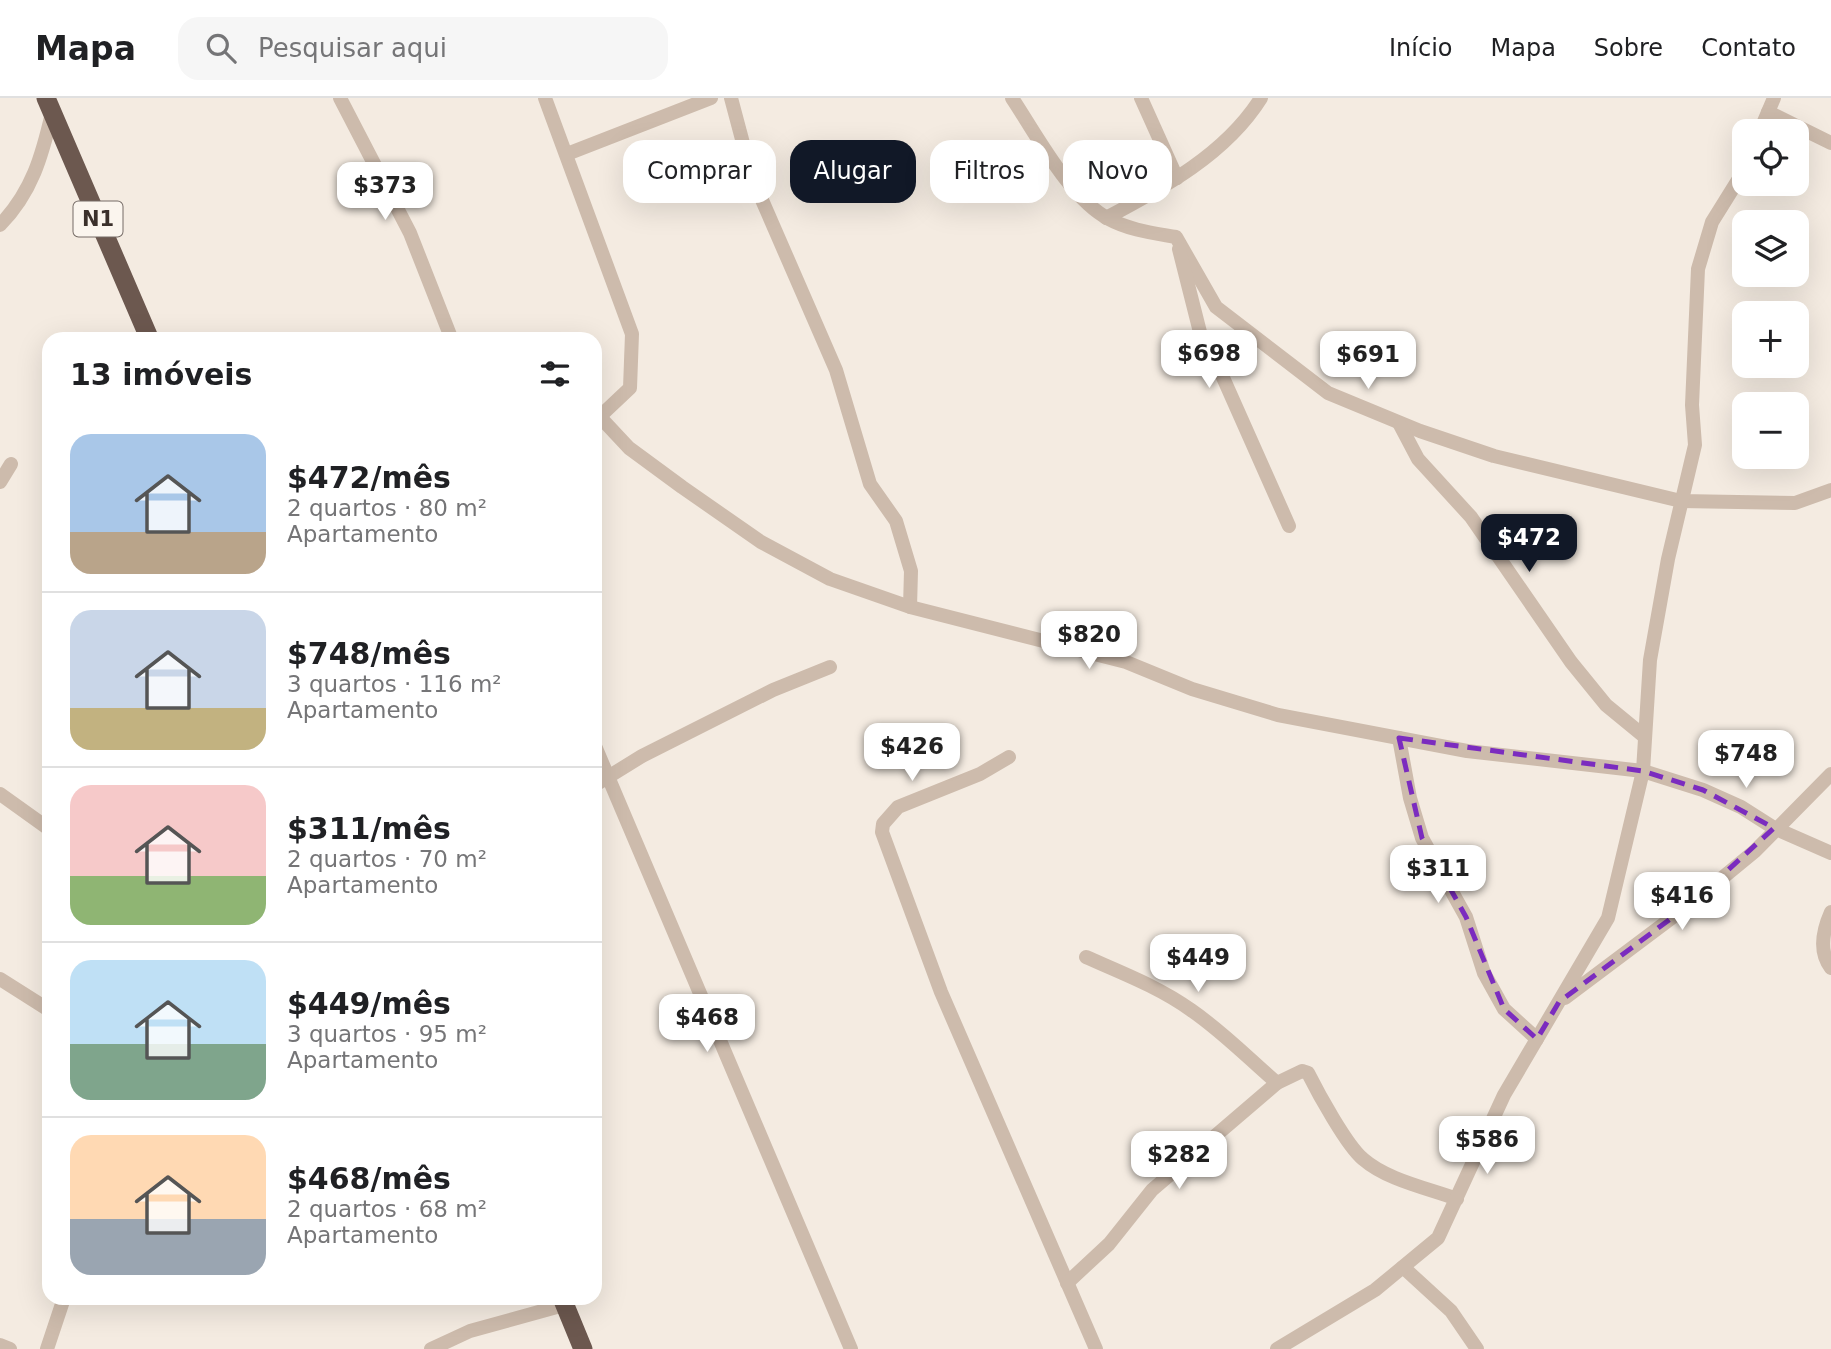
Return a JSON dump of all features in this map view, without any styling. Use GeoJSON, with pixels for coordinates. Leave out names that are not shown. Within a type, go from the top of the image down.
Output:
{"type":"FeatureCollection","features":[{"type":"Feature","properties":{"kind":"highway","name":"N1"},"geometry":{"type":"LineString","coordinates":[[49,105],[147,332]]}},
{"type":"Feature","properties":{"kind":"highway"},"geometry":{"type":"LineString","coordinates":[[564,1305],[583,1349]]}},
{"type":"Feature","properties":{"kind":"street"},"geometry":{"type":"LineString","coordinates":[[340,98],[410,233],[449,332]]}},
{"type":"Feature","properties":{"kind":"street"},"geometry":{"type":"LineString","coordinates":[[545,98],[632,334],[630,387],[602,414]]}},
{"type":"Feature","properties":{"kind":"street"},"geometry":{"type":"LineString","coordinates":[[567,155],[711,98]]}},
{"type":"Feature","properties":{"kind":"street"},"geometry":{"type":"LineString","coordinates":[[731,98],[752,177],[836,370],[870,484],[896,521],[911,571],[910,607]]}},
{"type":"Feature","properties":{"kind":"street"},"geometry":{"type":"LineString","coordinates":[[1012,98],[1079,195],[1106,218],[1128,227],[1176,237],[1216,307],[1328,393],[1399,423],[1494,456],[1681,501],[1795,503],[1831,490]]}},
{"type":"Feature","properties":{"kind":"street"},"geometry":{"type":"LineString","coordinates":[[1141,98],[1177,178]]}},
{"type":"Feature","properties":{"kind":"street"},"geometry":{"type":"LineString","coordinates":[[1106,218],[1177,178],[1238,129],[1261,98]]}},
{"type":"Feature","properties":{"kind":"street"},"geometry":{"type":"LineString","coordinates":[[1765,119],[1774,98]]}},
{"type":"Feature","properties":{"kind":"street"},"geometry":{"type":"LineString","coordinates":[[0,225],[27,194],[42,158],[49,105]]}},
{"type":"Feature","properties":{"kind":"street"},"geometry":{"type":"LineString","coordinates":[[1768,112],[1831,143]]}},
{"type":"Feature","properties":{"kind":"street"},"geometry":{"type":"LineString","coordinates":[[1278,1349],[1301,1343],[1375,1290],[1438,1238],[1504,1095],[1608,918],[1643,771],[1650,660],[1681,501],[1695,445],[1692,405],[1698,268],[1712,222],[1732,190]]}},
{"type":"Feature","properties":{"kind":"street"},"geometry":{"type":"LineString","coordinates":[[1176,237],[1202,340],[1217,364],[1289,526]]}},
{"type":"Feature","properties":{"kind":"street"},"geometry":{"type":"LineString","coordinates":[[1399,423],[1418,459],[1471,517],[1564,653],[1606,705],[1645,737]]}},
{"type":"Feature","properties":{"kind":"street"},"geometry":{"type":"LineString","coordinates":[[602,424],[629,448],[761,542],[830,579],[910,607],[1126,662],[1192,689],[1278,715],[1467,751],[1643,771],[1703,790],[1741,807],[1774,828],[1831,853]]}},
{"type":"Feature","properties":{"kind":"street"},"geometry":{"type":"LineString","coordinates":[[0,482],[10,464]]}},
{"type":"Feature","properties":{"kind":"street"},"geometry":{"type":"LineString","coordinates":[[602,781],[642,756],[773,690],[830,667]]}},
{"type":"Feature","properties":{"kind":"street"},"geometry":{"type":"LineString","coordinates":[[1399,738],[1410,798],[1422,838],[1465,917],[1484,973],[1504,1009],[1537,1039]]}},
{"type":"Feature","properties":{"kind":"street"},"geometry":{"type":"LineString","coordinates":[[1009,757],[980,774],[898,807],[883,824],[882,832],[941,992],[1096,1349]]}},
{"type":"Feature","properties":{"kind":"street"},"geometry":{"type":"LineString","coordinates":[[1559,1002],[1693,902],[1755,850],[1774,828],[1831,774]]}},
{"type":"Feature","properties":{"kind":"street"},"geometry":{"type":"LineString","coordinates":[[602,784],[852,1349]]}},
{"type":"Feature","properties":{"kind":"street"},"geometry":{"type":"LineString","coordinates":[[0,794],[42,824]]}},
{"type":"Feature","properties":{"kind":"street"},"geometry":{"type":"LineString","coordinates":[[1830,968],[1823,938],[1831,912]]}},
{"type":"Feature","properties":{"kind":"street"},"geometry":{"type":"LineString","coordinates":[[1086,957],[1166,994],[1191,1010],[1236,1044],[1277,1083]]}},
{"type":"Feature","properties":{"kind":"street"},"geometry":{"type":"LineString","coordinates":[[0,979],[42,1006]]}},
{"type":"Feature","properties":{"kind":"street"},"geometry":{"type":"LineString","coordinates":[[1067,1283],[1109,1244],[1152,1190],[1277,1083],[1302,1071],[1308,1073],[1352,1148],[1363,1159],[1377,1168],[1457,1199]]}},
{"type":"Feature","properties":{"kind":"street"},"geometry":{"type":"LineString","coordinates":[[1404,1267],[1451,1311],[1477,1349]]}},
{"type":"Feature","properties":{"kind":"street"},"geometry":{"type":"LineString","coordinates":[[47,1349],[62,1305]]}},
{"type":"Feature","properties":{"kind":"street"},"geometry":{"type":"LineString","coordinates":[[431,1349],[481,1328],[554,1305]]}},
{"type":"Feature","properties":{"kind":"street"},"geometry":{"type":"LineString","coordinates":[[0,1345],[10,1349]]}},
{"type":"Feature","properties":{"kind":"highlighted area"},"geometry":{"type":"Polygon","coordinates":[[[1399,738],[1643,771],[1703,790],[1774,828],[1693,902],[1559,1002],[1537,1039],[1504,1009],[1466,917],[1422,838],[1399,738]]]}}]}
